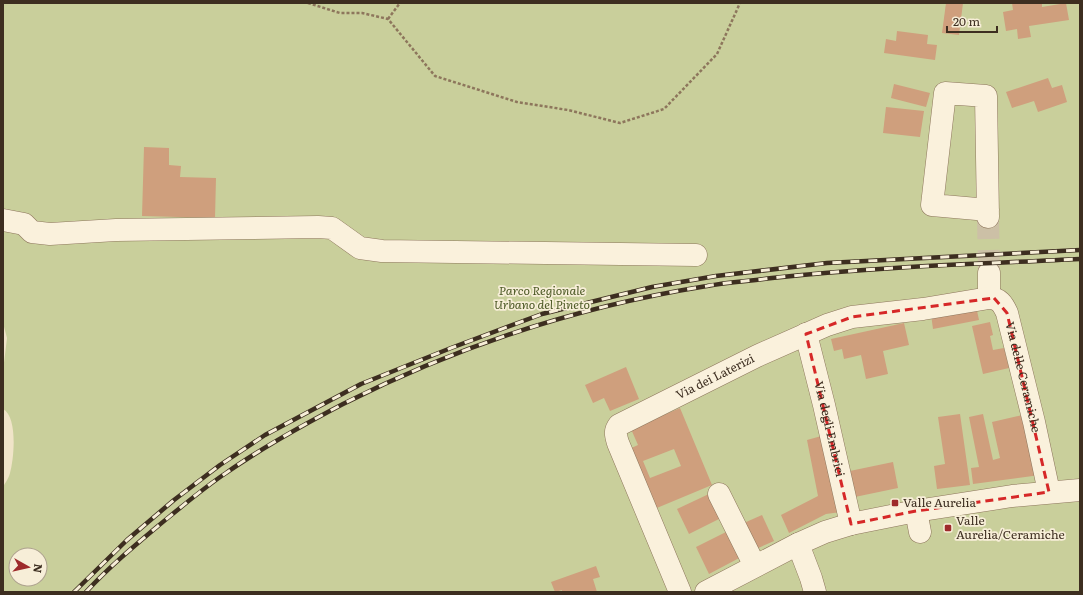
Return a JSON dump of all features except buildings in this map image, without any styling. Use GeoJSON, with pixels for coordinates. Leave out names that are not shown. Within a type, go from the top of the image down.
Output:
{"type":"FeatureCollection","features":[{"type":"Feature","properties":{"kind":"street"},"geometry":{"type":"LineString","coordinates":[[945,92],[986,96],[988,214],[932,205],[945,92]]}},
{"type":"Feature","properties":{"kind":"street"},"geometry":{"type":"LineString","coordinates":[[3,220],[24,224],[32,232],[50,234],[116,230],[332,228],[360,248],[382,251],[696,255]]}},
{"type":"Feature","properties":{"kind":"street"},"geometry":{"type":"LineString","coordinates":[[989,272],[989,298]]}},
{"type":"Feature","properties":{"kind":"street","name":"Via dei Laterizi"},"geometry":{"type":"LineString","coordinates":[[680,592],[618,443],[616,430],[619,425],[757,356],[827,325],[852,317],[923,309],[989,298]]}},
{"type":"Feature","properties":{"kind":"street","name":"Via delle Ceramiche"},"geometry":{"type":"LineString","coordinates":[[989,298],[999,301],[1007,313],[1034,422],[1049,492]]}},
{"type":"Feature","properties":{"kind":"street","name":"Via degli Embrici"},"geometry":{"type":"LineString","coordinates":[[806,334],[851,524]]}},
{"type":"Feature","properties":{"kind":"street"},"geometry":{"type":"LineString","coordinates":[[706,592],[798,544],[825,532],[851,524],[916,511],[1012,496],[1080,490]]}},
{"type":"Feature","properties":{"kind":"street"},"geometry":{"type":"LineString","coordinates":[[719,494],[755,566]]}},
{"type":"Feature","properties":{"kind":"street"},"geometry":{"type":"LineString","coordinates":[[916,511],[920,532]]}},
{"type":"Feature","properties":{"kind":"street"},"geometry":{"type":"LineString","coordinates":[[798,544],[815,592]]}},
{"type":"Feature","properties":{"kind":"path"},"geometry":{"type":"LineString","coordinates":[[308,3],[340,13],[362,14],[388,19],[435,76],[517,102],[568,110],[620,122],[664,109],[717,54],[740,3]]}},
{"type":"Feature","properties":{"kind":"path"},"geometry":{"type":"LineString","coordinates":[[388,19],[400,3]]}},
{"type":"Feature","properties":{"kind":"highlighted area"},"geometry":{"type":"Polygon","coordinates":[[[994,298],[1007,313],[1049,492],[916,511],[851,524],[806,334],[852,317],[994,298]]]}},
{"type":"Feature","properties":{"kind":"green space","name":"Parco Regionale Urbano del Pineto"},"geometry":{"type":"Polygon","coordinates":[[[3,3],[1080,3],[1080,592],[3,592],[3,487],[9,477],[14,439],[11,420],[8,413],[3,409],[3,371],[7,338],[3,323],[3,3]]]}},
{"type":"Feature","properties":{"kind":"tunnel"},"geometry":{"type":"LineString","coordinates":[[988,217],[989,273]]}},
{"type":"Feature","properties":{"kind":"railway"},"geometry":{"type":"LineString","coordinates":[[74,592],[127,540],[174,500],[220,465],[265,435],[361,384],[542,314],[652,287],[716,276],[827,263],[1080,250]]}},
{"type":"Feature","properties":{"kind":"railway"},"geometry":{"type":"LineString","coordinates":[[86,592],[121,558],[158,526],[217,479],[240,463],[298,428],[343,404],[386,383],[475,346],[566,317],[613,305],[660,294],[723,283],[849,271],[1080,259]]}},
{"type":"Feature","properties":{"kind":"place","name":"Valle Aurelia"},"geometry":{"type":"Point","coordinates":[895,503]}},
{"type":"Feature","properties":{"kind":"place","name":"Valle Aurelia/Ceramiche"},"geometry":{"type":"Point","coordinates":[948,528]}}]}
